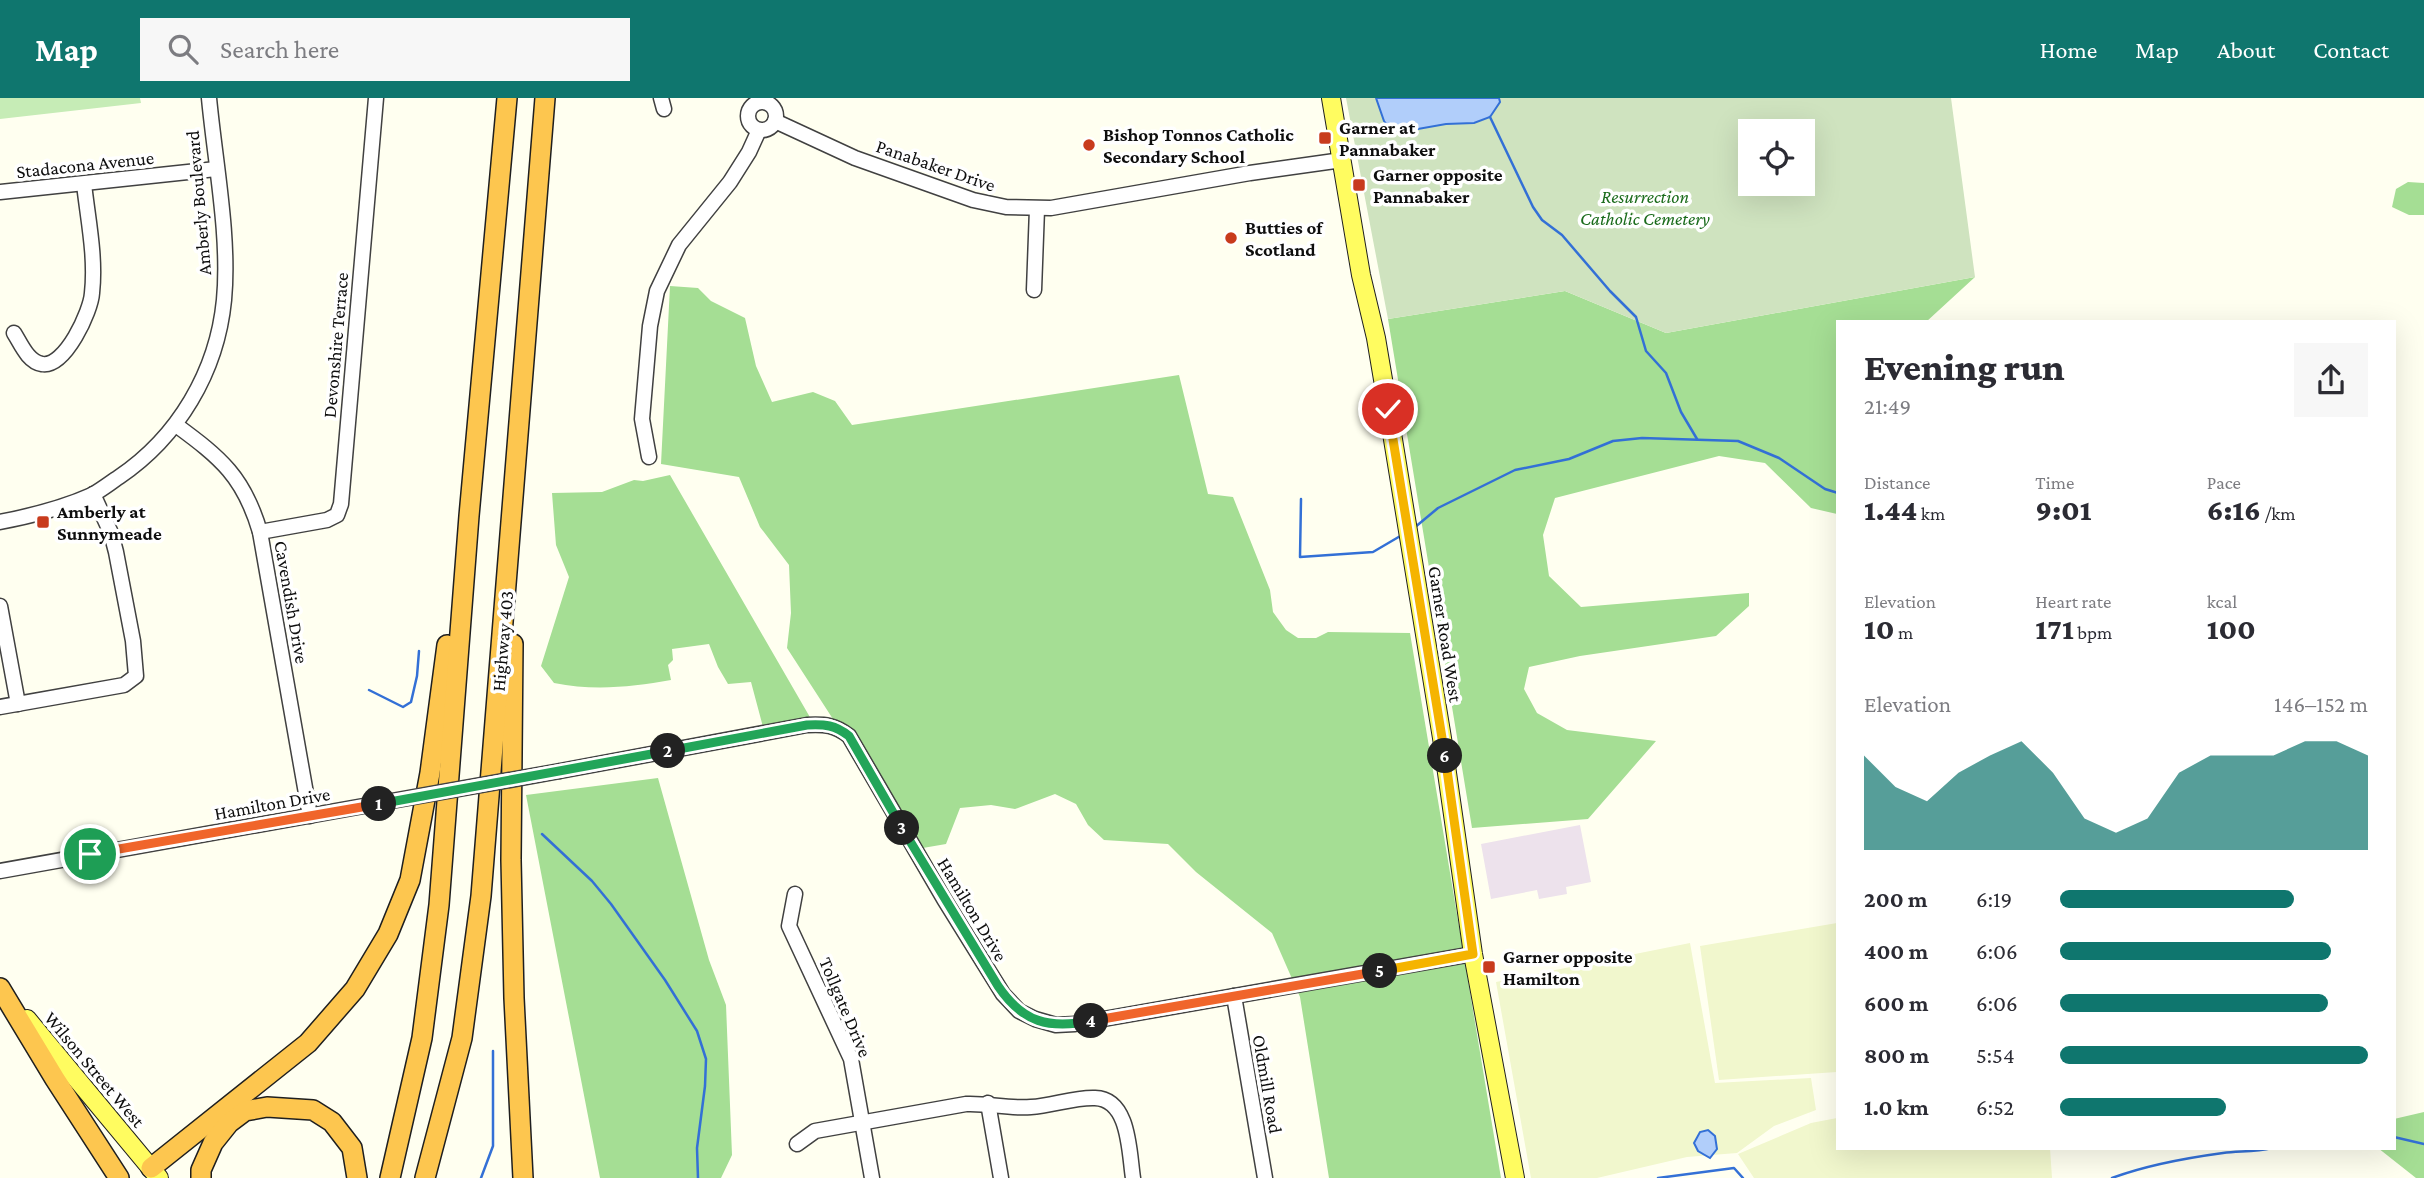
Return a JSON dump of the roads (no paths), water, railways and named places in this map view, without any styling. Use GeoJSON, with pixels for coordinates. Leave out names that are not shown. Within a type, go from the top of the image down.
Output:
{"type":"FeatureCollection","features":[{"type":"Feature","properties":{"kind":"highway"},"geometry":{"type":"LineString","coordinates":[[390,1178],[422,1038],[436,931],[506,98]]}},
{"type":"Feature","properties":{"kind":"highway","name":"Highway 403"},"geometry":{"type":"LineString","coordinates":[[425,1178],[461,1038],[481,896],[545,98]]}},
{"type":"Feature","properties":{"kind":"highway"},"geometry":{"type":"LineString","coordinates":[[513,502],[513,759],[510,860],[523,1178]]}},
{"type":"Feature","properties":{"kind":"highway"},"geometry":{"type":"LineString","coordinates":[[155,1173],[308,1043],[355,989],[388,934],[410,880],[430,773],[447,646],[470,516]]}},
{"type":"Feature","properties":{"kind":"highway"},"geometry":{"type":"LineString","coordinates":[[0,987],[119,1178]]}},
{"type":"Feature","properties":{"kind":"highway"},"geometry":{"type":"LineString","coordinates":[[201,1178],[201,1170],[213,1143],[229,1123],[245,1111],[267,1107],[313,1110],[332,1122],[352,1148],[357,1178]]}},
{"type":"Feature","properties":{"kind":"main road","name":"Garner Road West"},"geometry":{"type":"LineString","coordinates":[[1331,98],[1397,464],[1442,738],[1473,954],[1515,1178]]}},
{"type":"Feature","properties":{"kind":"main road","name":"Wilson Street West"},"geometry":{"type":"LineString","coordinates":[[0,987],[155,1173]]}},
{"type":"Feature","properties":{"kind":"street","name":"Amberly Boulevard"},"geometry":{"type":"LineString","coordinates":[[0,523],[37,514],[93,494],[141,462],[176,425],[190,403],[218,337],[224,300],[223,235],[209,98]]}},
{"type":"Feature","properties":{"kind":"street","name":"Devonshire Terrace"},"geometry":{"type":"LineString","coordinates":[[260,532],[327,520],[337,515],[341,504],[376,98]]}},
{"type":"Feature","properties":{"kind":"street"},"geometry":{"type":"LineString","coordinates":[[768,100],[774,108],[775,121],[770,128],[759,130],[750,122],[749,112],[754,105],[768,100]]}},
{"type":"Feature","properties":{"kind":"street","name":"Panabaker Drive"},"geometry":{"type":"LineString","coordinates":[[775,121],[843,153],[972,200],[1006,207],[1037,209],[1342,160]]}},
{"type":"Feature","properties":{"kind":"street"},"geometry":{"type":"LineString","coordinates":[[649,457],[642,419],[650,326],[657,291],[678,245],[735,174],[759,130]]}},
{"type":"Feature","properties":{"kind":"street","name":"Stadacona Avenue"},"geometry":{"type":"LineString","coordinates":[[0,192],[216,169]]}},
{"type":"Feature","properties":{"kind":"street"},"geometry":{"type":"LineString","coordinates":[[14,333],[29,356],[42,365],[48,364],[68,347],[85,320],[92,295],[93,271],[84,184]]}},
{"type":"Feature","properties":{"kind":"street"},"geometry":{"type":"LineString","coordinates":[[1034,290],[1037,209]]}},
{"type":"Feature","properties":{"kind":"street","name":"Cavendish Drive"},"geometry":{"type":"LineString","coordinates":[[176,425],[226,465],[242,485],[260,532],[310,816]]}},
{"type":"Feature","properties":{"kind":"street"},"geometry":{"type":"LineString","coordinates":[[0,707],[124,685],[136,676],[133,640],[116,552],[111,533],[93,494]]}},
{"type":"Feature","properties":{"kind":"street"},"geometry":{"type":"LineString","coordinates":[[0,606],[18,704]]}},
{"type":"Feature","properties":{"kind":"street","name":"Hamilton Drive"},"geometry":{"type":"LineString","coordinates":[[0,871],[824,724],[836,726],[849,736],[1003,994],[1020,1011],[1042,1022],[1069,1025],[1473,954]]}},
{"type":"Feature","properties":{"kind":"street","name":"Tollgate Drive"},"geometry":{"type":"LineString","coordinates":[[795,894],[789,926],[851,1059],[872,1178]]}},
{"type":"Feature","properties":{"kind":"street","name":"Oldmill Road"},"geometry":{"type":"LineString","coordinates":[[1234,996],[1265,1178]]}},
{"type":"Feature","properties":{"kind":"street"},"geometry":{"type":"LineString","coordinates":[[797,1144],[815,1131],[967,1104],[1031,1107],[1094,1098],[1107,1101],[1123,1121],[1133,1178]]}},
{"type":"Feature","properties":{"kind":"street"},"geometry":{"type":"LineString","coordinates":[[988,1103],[1001,1178]]}},
{"type":"Feature","properties":{"kind":"water"},"geometry":{"type":"Polygon","coordinates":[[[1376,98],[1499,98],[1500,102],[1490,117],[1474,123],[1446,124],[1401,132],[1390,129],[1384,121],[1376,98]]]}},
{"type":"Feature","properties":{"kind":"water"},"geometry":{"type":"Polygon","coordinates":[[[1708,1130],[1715,1136],[1717,1149],[1710,1158],[1698,1151],[1694,1143],[1700,1132],[1708,1130]]]}},
{"type":"Feature","properties":{"kind":"waterway"},"geometry":{"type":"LineString","coordinates":[[1490,117],[1533,207],[1542,220],[1562,235],[1636,317],[1646,351],[1666,373],[1681,412],[1697,439]]}},
{"type":"Feature","properties":{"kind":"waterway"},"geometry":{"type":"LineString","coordinates":[[1414,528],[1438,508],[1515,470],[1569,459],[1613,441],[1642,438],[1738,441],[1779,458],[1825,489],[1836,492]]}},
{"type":"Feature","properties":{"kind":"waterway"},"geometry":{"type":"LineString","coordinates":[[1301,499],[1300,557],[1373,552],[1402,535]]}},
{"type":"Feature","properties":{"kind":"waterway"},"geometry":{"type":"LineString","coordinates":[[369,690],[403,707],[411,702],[419,651]]}},
{"type":"Feature","properties":{"kind":"waterway"},"geometry":{"type":"LineString","coordinates":[[542,834],[592,881],[611,904],[697,1031],[706,1059],[697,1148],[698,1178]]}},
{"type":"Feature","properties":{"kind":"waterway"},"geometry":{"type":"LineString","coordinates":[[481,1178],[493,1146],[493,1051]]}},
{"type":"Feature","properties":{"kind":"waterway"},"geometry":{"type":"LineString","coordinates":[[2396,1137],[2424,1144]]}},
{"type":"Feature","properties":{"kind":"waterway"},"geometry":{"type":"LineString","coordinates":[[2112,1178],[2181,1160],[2260,1150]]}},
{"type":"Feature","properties":{"kind":"waterway"},"geometry":{"type":"LineString","coordinates":[[1658,1178],[1734,1168],[1743,1178]]}},
{"type":"Feature","properties":{"kind":"place","name":"Garner at Pannabaker"},"geometry":{"type":"Point","coordinates":[1325,138]}},
{"type":"Feature","properties":{"kind":"place","name":"Bishop Tonnos Catholic Secondary School"},"geometry":{"type":"Point","coordinates":[1089,145]}},
{"type":"Feature","properties":{"kind":"place","name":"Garner opposite Pannabaker"},"geometry":{"type":"Point","coordinates":[1359,185]}},
{"type":"Feature","properties":{"kind":"place","name":"Butties of Scotland"},"geometry":{"type":"Point","coordinates":[1231,238]}},
{"type":"Feature","properties":{"kind":"place","name":"Amberly at Sunnymeade"},"geometry":{"type":"Point","coordinates":[43,522]}},
{"type":"Feature","properties":{"kind":"place","name":"Garner opposite Hamilton"},"geometry":{"type":"Point","coordinates":[1489,967]}},
{"type":"Feature","properties":{"kind":"park label","name":"Resurrection Catholic Cemetery"},"geometry":{"type":"Point","coordinates":[1645,207]}}]}
